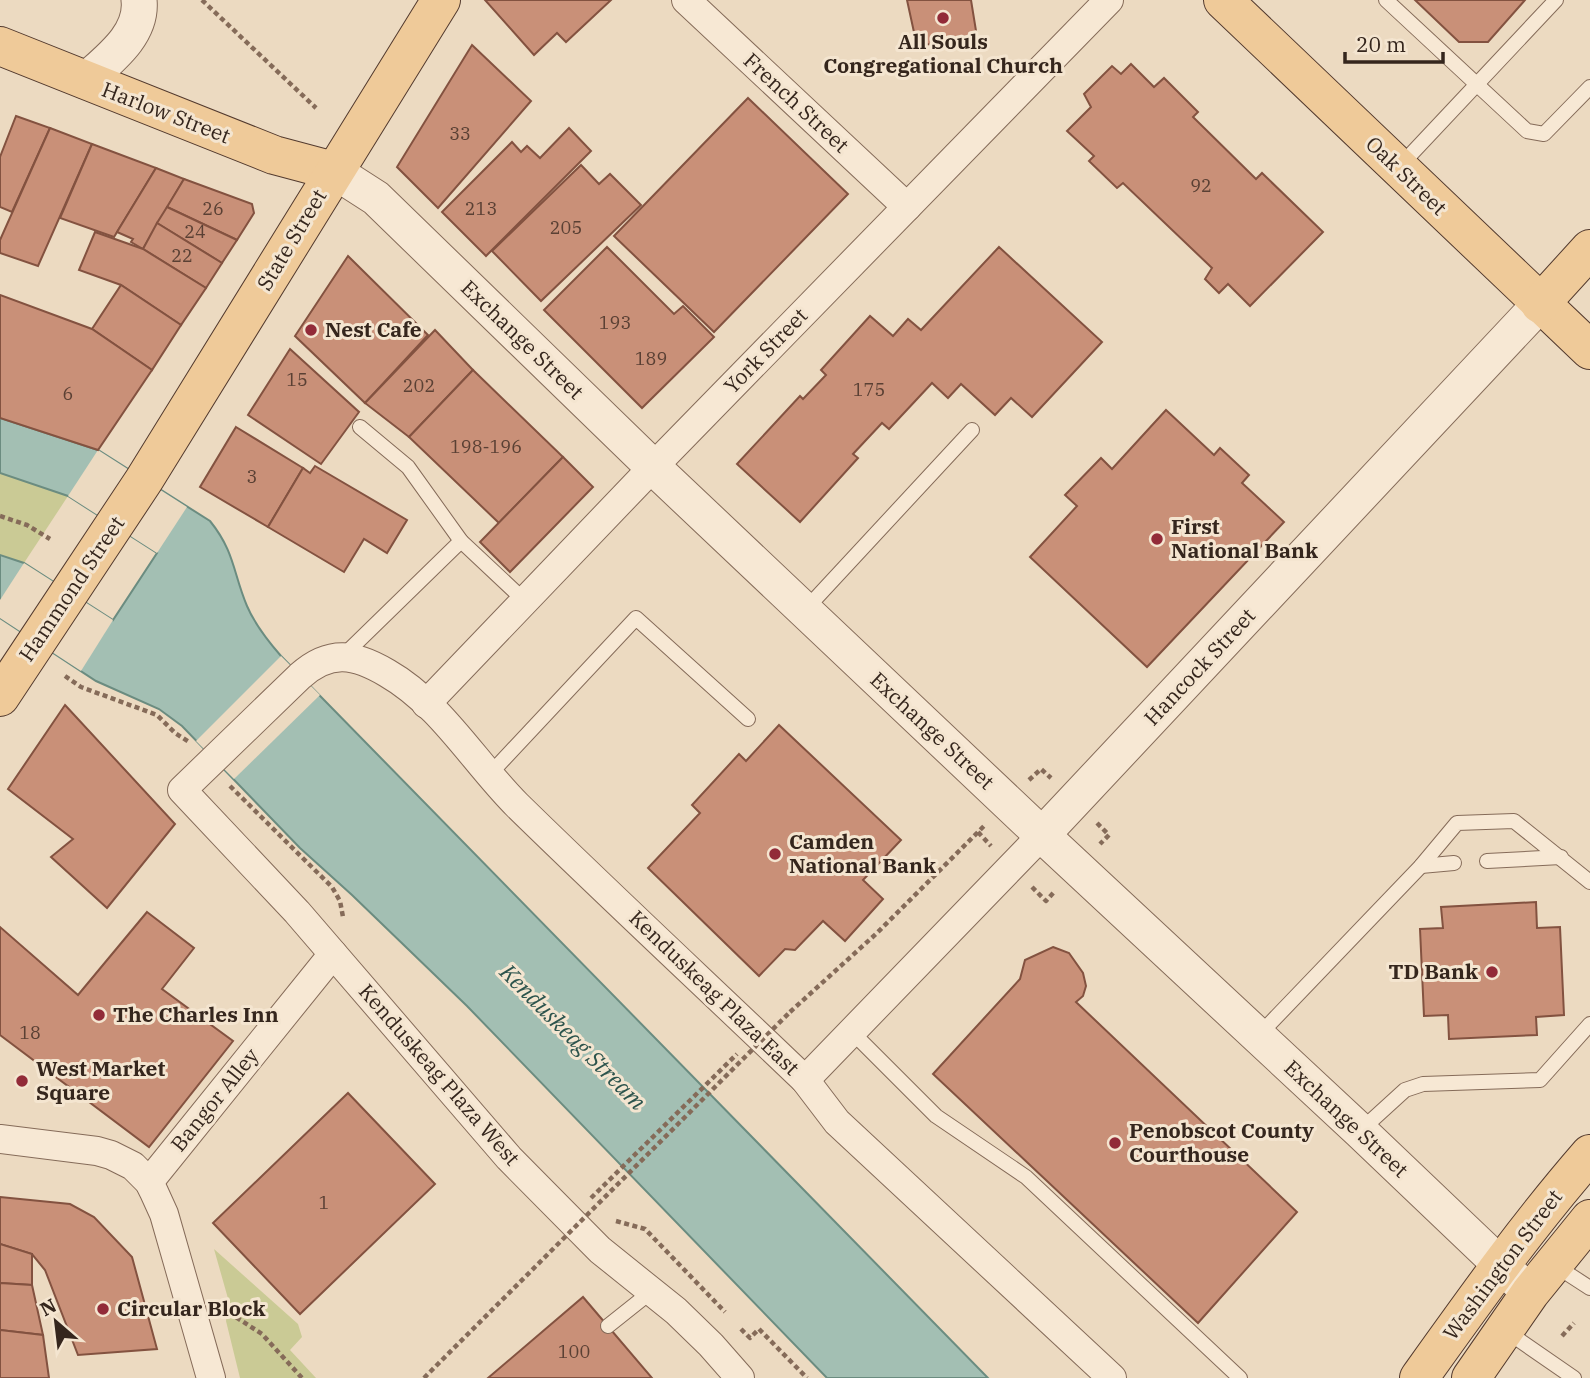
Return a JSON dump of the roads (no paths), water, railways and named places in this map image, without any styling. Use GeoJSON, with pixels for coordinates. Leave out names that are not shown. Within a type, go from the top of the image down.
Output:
{"type":"FeatureCollection","features":[{"type":"Feature","properties":{"kind":"main road","name":"State Street"},"geometry":{"type":"LineString","coordinates":[[144,480],[441,0]]}},
{"type":"Feature","properties":{"kind":"main road","name":"Oak Street"},"geometry":{"type":"LineString","coordinates":[[1223,0],[1590,351]]}},
{"type":"Feature","properties":{"kind":"main road","name":"Harlow Street"},"geometry":{"type":"LineString","coordinates":[[0,46],[274,155],[334,171]]}},
{"type":"Feature","properties":{"kind":"main road","name":"Hancock Street"},"geometry":{"type":"LineString","coordinates":[[1539,304],[1590,249]]}},
{"type":"Feature","properties":{"kind":"main road","name":"Hammond Street"},"geometry":{"type":"LineString","coordinates":[[0,697],[144,480]]}},
{"type":"Feature","properties":{"kind":"main road","name":"Washington Street"},"geometry":{"type":"LineString","coordinates":[[1419,1378],[1541,1210],[1590,1153]]}},
{"type":"Feature","properties":{"kind":"main road","name":"Washington Street"},"geometry":{"type":"LineString","coordinates":[[1471,1378],[1542,1278],[1590,1219]]}},
{"type":"Feature","properties":{"kind":"street"},"geometry":{"type":"LineString","coordinates":[[85,81],[116,53],[134,30],[140,8],[139,0]]}},
{"type":"Feature","properties":{"kind":"street","name":"French Street"},"geometry":{"type":"LineString","coordinates":[[686,0],[907,207]]}},
{"type":"Feature","properties":{"kind":"street","name":"York Street"},"geometry":{"type":"LineString","coordinates":[[426,704],[653,467],[1109,0]]}},
{"type":"Feature","properties":{"kind":"street","name":"Exchange Street"},"geometry":{"type":"LineString","coordinates":[[334,171],[376,198],[653,467],[1500,1264],[1542,1278]]}},
{"type":"Feature","properties":{"kind":"street","name":"Hancock Street"},"geometry":{"type":"LineString","coordinates":[[805,1080],[1042,835],[1539,304]]}},
{"type":"Feature","properties":{"kind":"street","name":"Kenduskeag Plaza West"},"geometry":{"type":"LineString","coordinates":[[342,656],[315,664],[300,676],[182,790],[297,912],[509,1158],[585,1236],[694,1328],[740,1378]]}},
{"type":"Feature","properties":{"kind":"street","name":"Kenduskeag Plaza East"},"geometry":{"type":"LineString","coordinates":[[342,656],[364,661],[387,673],[426,704],[516,803],[805,1080],[837,1122],[1112,1378]]}},
{"type":"Feature","properties":{"kind":"street","name":"Bangor Alley"},"geometry":{"type":"LineString","coordinates":[[149,1182],[333,954]]}},
{"type":"Feature","properties":{"kind":"street"},"geometry":{"type":"LineString","coordinates":[[0,1139],[111,1155],[133,1166],[149,1182],[164,1214],[211,1378]]}},
{"type":"Feature","properties":{"kind":"lane"},"geometry":{"type":"LineString","coordinates":[[1386,0],[1527,131],[1544,134],[1590,87]]}},
{"type":"Feature","properties":{"kind":"lane"},"geometry":{"type":"LineString","coordinates":[[1398,169],[1556,0]]}},
{"type":"Feature","properties":{"kind":"lane"},"geometry":{"type":"LineString","coordinates":[[360,427],[408,467],[461,541],[524,601]]}},
{"type":"Feature","properties":{"kind":"lane"},"geometry":{"type":"LineString","coordinates":[[805,610],[972,430]]}},
{"type":"Feature","properties":{"kind":"lane"},"geometry":{"type":"LineString","coordinates":[[342,656],[461,541]]}},
{"type":"Feature","properties":{"kind":"lane"},"geometry":{"type":"LineString","coordinates":[[489,775],[636,618],[748,719]]}},
{"type":"Feature","properties":{"kind":"lane"},"geometry":{"type":"LineString","coordinates":[[1257,1037],[1421,866],[1457,822],[1514,821],[1590,882]]}},
{"type":"Feature","properties":{"kind":"lane"},"geometry":{"type":"LineString","coordinates":[[1487,861],[1561,857]]}},
{"type":"Feature","properties":{"kind":"lane"},"geometry":{"type":"LineString","coordinates":[[1421,866],[1454,863]]}},
{"type":"Feature","properties":{"kind":"lane"},"geometry":{"type":"LineString","coordinates":[[1360,1131],[1405,1090],[1423,1084],[1540,1080],[1590,1024]]}},
{"type":"Feature","properties":{"kind":"lane"},"geometry":{"type":"LineString","coordinates":[[852,1032],[936,1116],[1026,1177],[1240,1378]]}},
{"type":"Feature","properties":{"kind":"lane"},"geometry":{"type":"LineString","coordinates":[[1542,1278],[1590,1288]]}},
{"type":"Feature","properties":{"kind":"lane"},"geometry":{"type":"LineString","coordinates":[[608,1326],[652,1291]]}},
{"type":"Feature","properties":{"kind":"lane"},"geometry":{"type":"LineString","coordinates":[[1505,1331],[1574,1378]]}},
{"type":"Feature","properties":{"kind":"water","name":"Kenduskeag Stream"},"geometry":{"type":"Polygon","coordinates":[[[0,418],[98,450],[210,521],[229,553],[250,613],[281,656],[988,1378],[827,1378],[467,1006],[300,848],[182,726],[159,709],[96,681],[0,618],[0,555],[24,563],[113,620],[157,553],[68,496],[0,473],[0,418]]]}},
{"type":"Feature","properties":{"kind":"place","name":"All Souls Congregational Church"},"geometry":{"type":"Point","coordinates":[943,18]}},
{"type":"Feature","properties":{"kind":"place","name":"Nest Cafe"},"geometry":{"type":"Point","coordinates":[311,330]}},
{"type":"Feature","properties":{"kind":"place","name":"First National Bank"},"geometry":{"type":"Point","coordinates":[1157,539]}},
{"type":"Feature","properties":{"kind":"place","name":"Camden National Bank"},"geometry":{"type":"Point","coordinates":[775,854]}},
{"type":"Feature","properties":{"kind":"place","name":"TD Bank"},"geometry":{"type":"Point","coordinates":[1492,972]}},
{"type":"Feature","properties":{"kind":"place","name":"The Charles Inn"},"geometry":{"type":"Point","coordinates":[99,1015]}},
{"type":"Feature","properties":{"kind":"place","name":"West Market Square"},"geometry":{"type":"Point","coordinates":[22,1081]}},
{"type":"Feature","properties":{"kind":"place","name":"Penobscot County Courthouse"},"geometry":{"type":"Point","coordinates":[1115,1143]}},
{"type":"Feature","properties":{"kind":"place","name":"Circular Block"},"geometry":{"type":"Point","coordinates":[103,1309]}}]}
